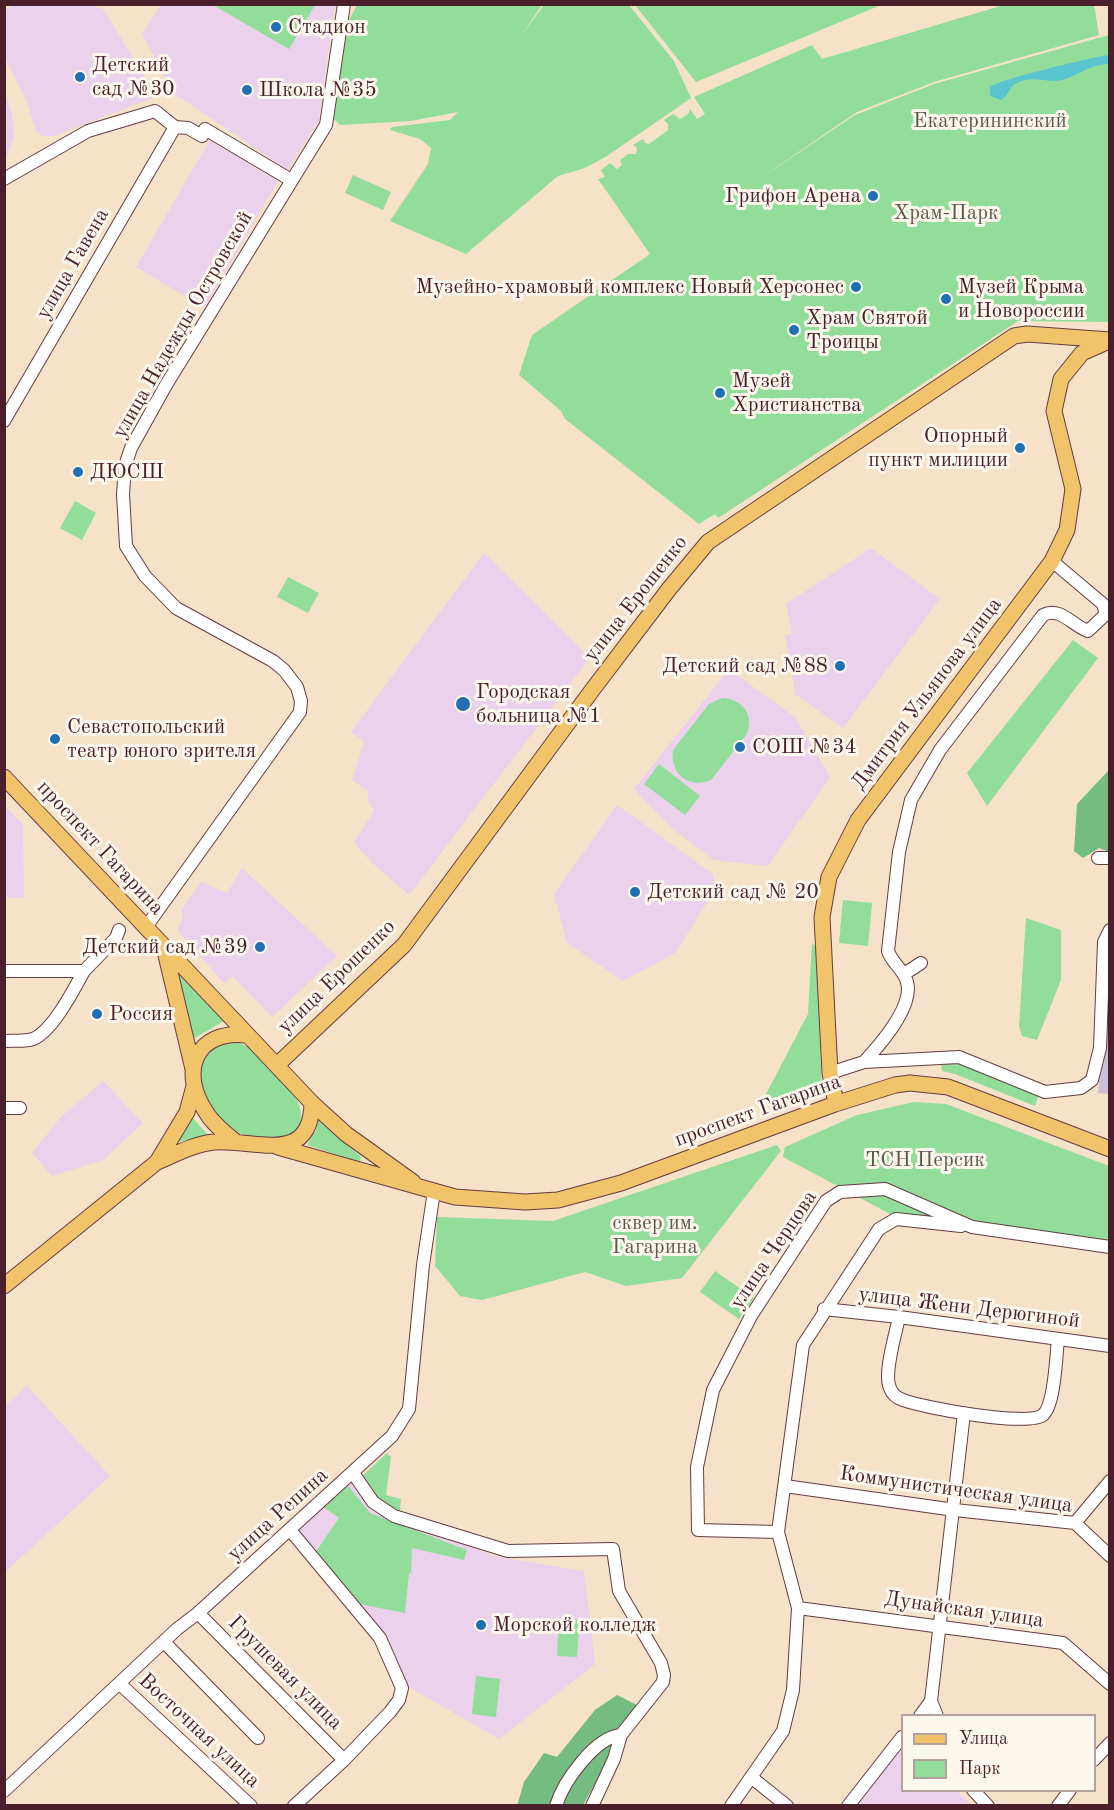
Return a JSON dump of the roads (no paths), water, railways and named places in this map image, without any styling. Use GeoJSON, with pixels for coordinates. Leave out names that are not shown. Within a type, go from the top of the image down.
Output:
{"type":"FeatureCollection","features":[{"type":"Feature","properties":{"kind":"main road","name":"улица Ерошенко"},"geometry":{"type":"LineString","coordinates":[[276,1065],[404,945],[662,598],[708,542],[1014,336],[1028,334],[1110,340]]}},
{"type":"Feature","properties":{"kind":"main road","name":"Дмитрия Ульянова улица"},"geometry":{"type":"LineString","coordinates":[[836,1103],[830,1074],[822,917],[829,877],[858,820],[1052,561],[1067,530],[1073,489],[1054,411],[1061,379],[1082,353],[1110,340]]}},
{"type":"Feature","properties":{"kind":"main road","name":"проспект Гагарина"},"geometry":{"type":"LineString","coordinates":[[4,777],[246,1035]]}},
{"type":"Feature","properties":{"kind":"main road","name":"проспект Гагарина"},"geometry":{"type":"LineString","coordinates":[[164,947],[193,1070]]}},
{"type":"Feature","properties":{"kind":"main road"},"geometry":{"type":"LineString","coordinates":[[4,1286],[157,1162],[195,1146],[236,1142],[278,1147],[293,1143],[305,1132],[311,1119],[312,1103],[246,1035],[231,1034],[212,1039],[199,1051],[193,1070],[194,1086],[187,1112],[157,1162]]}},
{"type":"Feature","properties":{"kind":"main road","name":"проспект Гагарина"},"geometry":{"type":"LineString","coordinates":[[278,1147],[474,1200],[525,1202],[558,1200],[621,1183],[836,1103],[895,1085],[925,1083],[948,1087],[1110,1149]]}},
{"type":"Feature","properties":{"kind":"main road"},"geometry":{"type":"LineString","coordinates":[[194,1086],[206,1113],[236,1142]]}},
{"type":"Feature","properties":{"kind":"main road","name":"проспект Гагарина"},"geometry":{"type":"LineString","coordinates":[[312,1103],[346,1134],[416,1184]]}},
{"type":"Feature","properties":{"kind":"street","name":"улица Надежды Островской"},"geometry":{"type":"LineString","coordinates":[[146,927],[300,712],[297,687],[279,665],[176,608],[145,576],[126,546],[123,494],[125,466],[131,448],[326,125],[344,4]]}},
{"type":"Feature","properties":{"kind":"street"},"geometry":{"type":"LineString","coordinates":[[4,179],[88,131],[155,111],[175,127],[188,128],[202,136],[205,129],[291,180]]}},
{"type":"Feature","properties":{"kind":"street","name":"улица Гавена"},"geometry":{"type":"LineString","coordinates":[[4,421],[175,127]]}},
{"type":"Feature","properties":{"kind":"street"},"geometry":{"type":"LineString","coordinates":[[864,1062],[892,1032],[908,991],[904,974],[896,968],[888,951],[899,852],[910,800],[940,750],[1043,615],[1050,612],[1058,613],[1088,631],[1106,614],[1103,604],[1052,561]]}},
{"type":"Feature","properties":{"kind":"street"},"geometry":{"type":"LineString","coordinates":[[4,1041],[31,1040],[39,1036],[69,1000],[84,971],[116,938],[119,930]]}},
{"type":"Feature","properties":{"kind":"street"},"geometry":{"type":"LineString","coordinates":[[830,1074],[864,1062],[959,1057],[1045,1092],[1087,1085],[1095,1073],[1100,1048],[1107,936]]}},
{"type":"Feature","properties":{"kind":"street"},"geometry":{"type":"LineString","coordinates":[[904,974],[921,963]]}},
{"type":"Feature","properties":{"kind":"street"},"geometry":{"type":"LineString","coordinates":[[4,971],[84,971]]}},
{"type":"Feature","properties":{"kind":"street"},"geometry":{"type":"LineString","coordinates":[[4,1108],[20,1108]]}},
{"type":"Feature","properties":{"kind":"street","name":"улица Черцова"},"geometry":{"type":"LineString","coordinates":[[778,1532],[698,1530],[697,1467],[713,1390],[751,1316],[826,1201],[840,1192],[885,1189],[972,1227],[1110,1247]]}},
{"type":"Feature","properties":{"kind":"street","name":"улица Репина"},"geometry":{"type":"LineString","coordinates":[[4,1791],[165,1643],[177,1629],[198,1613],[392,1436],[409,1409],[423,1265],[434,1191]]}},
{"type":"Feature","properties":{"kind":"street"},"geometry":{"type":"LineString","coordinates":[[730,1806],[783,1731],[793,1690],[798,1608],[778,1532],[802,1346],[824,1309],[879,1229],[896,1219],[972,1227]]}},
{"type":"Feature","properties":{"kind":"street","name":"улица Жени Дерюгиной"},"geometry":{"type":"LineString","coordinates":[[824,1309],[1110,1346]]}},
{"type":"Feature","properties":{"kind":"street"},"geometry":{"type":"LineString","coordinates":[[899,1317],[887,1378],[891,1392],[904,1401],[964,1413],[1029,1420],[1043,1414],[1050,1402],[1058,1339]]}},
{"type":"Feature","properties":{"kind":"street"},"geometry":{"type":"LineString","coordinates":[[936,1714],[931,1701],[938,1625],[955,1510],[964,1413]]}},
{"type":"Feature","properties":{"kind":"street"},"geometry":{"type":"LineString","coordinates":[[353,1473],[373,1502],[394,1516],[508,1551],[613,1549],[619,1591],[661,1663],[664,1675],[663,1682],[621,1734],[614,1759],[592,1806]]}},
{"type":"Feature","properties":{"kind":"street"},"geometry":{"type":"LineString","coordinates":[[1075,1523],[1110,1481]]}},
{"type":"Feature","properties":{"kind":"street","name":"Коммунистическая улица"},"geometry":{"type":"LineString","coordinates":[[785,1486],[955,1510],[1075,1523],[1110,1556]]}},
{"type":"Feature","properties":{"kind":"street"},"geometry":{"type":"LineString","coordinates":[[290,1530],[380,1638],[402,1688],[399,1700],[344,1760],[294,1806]]}},
{"type":"Feature","properties":{"kind":"street","name":"Дунайская улица"},"geometry":{"type":"LineString","coordinates":[[798,1608],[1063,1643],[1110,1684]]}},
{"type":"Feature","properties":{"kind":"street","name":"Грушевая улица"},"geometry":{"type":"LineString","coordinates":[[198,1613],[344,1760]]}},
{"type":"Feature","properties":{"kind":"street"},"geometry":{"type":"LineString","coordinates":[[165,1643],[258,1738]]}},
{"type":"Feature","properties":{"kind":"street","name":"Восточная улица"},"geometry":{"type":"LineString","coordinates":[[120,1684],[251,1806]]}},
{"type":"Feature","properties":{"kind":"street"},"geometry":{"type":"LineString","coordinates":[[921,1714],[931,1701]]}},
{"type":"Feature","properties":{"kind":"street"},"geometry":{"type":"LineString","coordinates":[[556,1806],[582,1759],[609,1737],[621,1734]]}},
{"type":"Feature","properties":{"kind":"street"},"geometry":{"type":"LineString","coordinates":[[848,1806],[901,1740]]}},
{"type":"Feature","properties":{"kind":"street"},"geometry":{"type":"LineString","coordinates":[[1096,1759],[1110,1743]]}},
{"type":"Feature","properties":{"kind":"street"},"geometry":{"type":"LineString","coordinates":[[751,1777],[787,1806]]}},
{"type":"Feature","properties":{"kind":"street"},"geometry":{"type":"LineString","coordinates":[[974,1792],[988,1806]]}},
{"type":"Feature","properties":{"kind":"street"},"geometry":{"type":"LineString","coordinates":[[1058,1806],[1069,1792]]}},
{"type":"Feature","properties":{"kind":"water"},"geometry":{"type":"Polygon","coordinates":[[[1109,55],[1109,64],[1094,67],[1062,80],[1022,81],[1014,84],[1001,100],[990,96],[990,87],[996,84],[1046,69],[1109,55]]]}},
{"type":"Feature","properties":{"kind":"place","name":"Стадион"},"geometry":{"type":"Point","coordinates":[276,27]}},
{"type":"Feature","properties":{"kind":"place","name":"Детский сад №30"},"geometry":{"type":"Point","coordinates":[80,77]}},
{"type":"Feature","properties":{"kind":"place","name":"Школа №35"},"geometry":{"type":"Point","coordinates":[247,90]}},
{"type":"Feature","properties":{"kind":"place","name":"Грифон Арена"},"geometry":{"type":"Point","coordinates":[873,196]}},
{"type":"Feature","properties":{"kind":"place","name":"Музейно-храмовый комплекс Новый Херсонес"},"geometry":{"type":"Point","coordinates":[856,287]}},
{"type":"Feature","properties":{"kind":"place","name":"Музей Крыма и Новороссии"},"geometry":{"type":"Point","coordinates":[946,299]}},
{"type":"Feature","properties":{"kind":"place","name":"Храм Святой Троицы"},"geometry":{"type":"Point","coordinates":[794,330]}},
{"type":"Feature","properties":{"kind":"place","name":"Музей Христианства"},"geometry":{"type":"Point","coordinates":[720,393]}},
{"type":"Feature","properties":{"kind":"place","name":"Опорный пункт милиции"},"geometry":{"type":"Point","coordinates":[1020,448]}},
{"type":"Feature","properties":{"kind":"place","name":"ДЮСШ"},"geometry":{"type":"Point","coordinates":[78,472]}},
{"type":"Feature","properties":{"kind":"place","name":"Детский сад №88"},"geometry":{"type":"Point","coordinates":[840,666]}},
{"type":"Feature","properties":{"kind":"place","name":"Городская больница №1"},"geometry":{"type":"Point","coordinates":[463,704]}},
{"type":"Feature","properties":{"kind":"place","name":"Севастопольский театр юного зрителя"},"geometry":{"type":"Point","coordinates":[55,739]}},
{"type":"Feature","properties":{"kind":"place","name":"СОШ №34"},"geometry":{"type":"Point","coordinates":[740,747]}},
{"type":"Feature","properties":{"kind":"place","name":"Детский сад № 20"},"geometry":{"type":"Point","coordinates":[635,892]}},
{"type":"Feature","properties":{"kind":"place","name":"Детский сад №39"},"geometry":{"type":"Point","coordinates":[260,947]}},
{"type":"Feature","properties":{"kind":"place","name":"Россия"},"geometry":{"type":"Point","coordinates":[97,1014]}},
{"type":"Feature","properties":{"kind":"place","name":"Морской колледж"},"geometry":{"type":"Point","coordinates":[481,1625]}},
{"type":"Feature","properties":{"kind":"park label","name":"Екатерининский"},"geometry":{"type":"Point","coordinates":[990,121]}},
{"type":"Feature","properties":{"kind":"park label","name":"Храм-Парк"},"geometry":{"type":"Point","coordinates":[946,213]}},
{"type":"Feature","properties":{"kind":"park label","name":"ТСН Персик"},"geometry":{"type":"Point","coordinates":[925,1160]}},
{"type":"Feature","properties":{"kind":"park label","name":"сквер им. Гагарина"},"geometry":{"type":"Point","coordinates":[655,1235]}}]}
